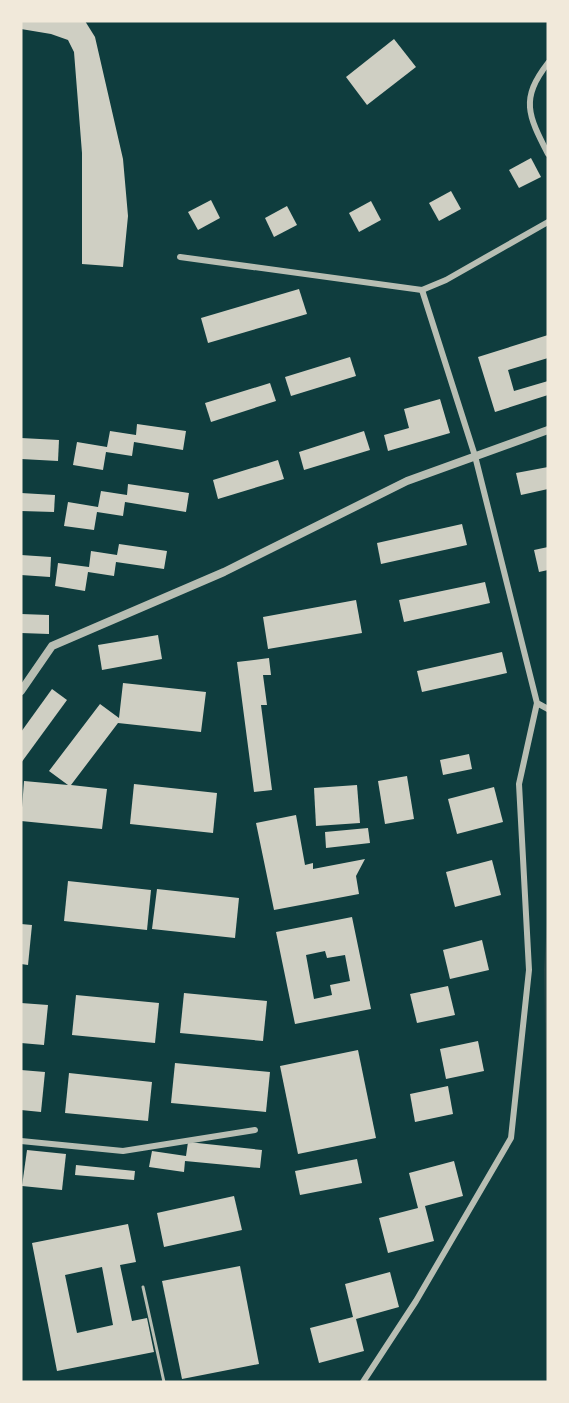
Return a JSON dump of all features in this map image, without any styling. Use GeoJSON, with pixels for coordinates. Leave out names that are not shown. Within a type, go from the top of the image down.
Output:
{"type":"FeatureCollection","features":[{"type":"Feature","properties":{"kind":"street"},"geometry":{"type":"LineString","coordinates":[[548,63],[530,90],[529,107],[548,153]]}},
{"type":"Feature","properties":{"kind":"street"},"geometry":{"type":"LineString","coordinates":[[180,257],[422,290],[446,280],[548,222]]}},
{"type":"Feature","properties":{"kind":"street"},"geometry":{"type":"LineString","coordinates":[[363,1382],[416,1302],[511,1137],[530,970],[519,784],[537,703],[475,456],[422,290]]}},
{"type":"Feature","properties":{"kind":"street"},"geometry":{"type":"LineString","coordinates":[[21,692],[52,646],[224,572],[408,481],[548,430]]}},
{"type":"Feature","properties":{"kind":"street"},"geometry":{"type":"LineString","coordinates":[[537,703],[548,709]]}},
{"type":"Feature","properties":{"kind":"street"},"geometry":{"type":"LineString","coordinates":[[21,1141],[123,1151],[255,1130]]}},
{"type":"Feature","properties":{"kind":"lane"},"geometry":{"type":"LineString","coordinates":[[143,1287],[164,1382]]}},
{"type":"Feature","properties":{"kind":"shaded area"},"geometry":{"type":"Polygon","coordinates":[[[548,906],[548,1123],[547,1123],[544,969],[548,906]]]}},
{"type":"Feature","properties":{"kind":"building"},"geometry":{"type":"Polygon","coordinates":[[[21,21],[85,21],[95,37],[123,159],[128,216],[123,267],[82,264],[82,153],[74,52],[68,40],[51,34],[21,29],[21,21]]]}},
{"type":"Feature","properties":{"kind":"building"},"geometry":{"type":"Polygon","coordinates":[[[394,39],[416,67],[367,105],[346,77],[394,39]]]}},
{"type":"Feature","properties":{"kind":"building"},"geometry":{"type":"Polygon","coordinates":[[[531,158],[541,177],[519,188],[509,170],[531,158]]]}},
{"type":"Feature","properties":{"kind":"building"},"geometry":{"type":"Polygon","coordinates":[[[451,191],[461,209],[439,221],[429,203],[451,191]]]}},
{"type":"Feature","properties":{"kind":"building"},"geometry":{"type":"Polygon","coordinates":[[[211,200],[220,218],[198,230],[188,212],[211,200]]]}},
{"type":"Feature","properties":{"kind":"building"},"geometry":{"type":"Polygon","coordinates":[[[371,201],[381,220],[359,232],[349,213],[371,201]]]}},
{"type":"Feature","properties":{"kind":"building"},"geometry":{"type":"Polygon","coordinates":[[[287,206],[297,225],[274,237],[265,218],[287,206]]]}},
{"type":"Feature","properties":{"kind":"building"},"geometry":{"type":"Polygon","coordinates":[[[299,289],[307,314],[208,343],[201,318],[299,289]]]}},
{"type":"Feature","properties":{"kind":"building"},"geometry":{"type":"Polygon","coordinates":[[[548,335],[548,358],[508,370],[514,391],[548,381],[548,395],[495,412],[478,357],[548,335]]]}},
{"type":"Feature","properties":{"kind":"building"},"geometry":{"type":"Polygon","coordinates":[[[350,357],[356,376],[291,396],[285,377],[350,357]]]}},
{"type":"Feature","properties":{"kind":"building"},"geometry":{"type":"Polygon","coordinates":[[[270,383],[276,401],[211,422],[205,403],[270,383]]]}},
{"type":"Feature","properties":{"kind":"building"},"geometry":{"type":"Polygon","coordinates":[[[440,399],[450,433],[388,451],[384,435],[409,428],[404,409],[440,399]]]}},
{"type":"Feature","properties":{"kind":"building"},"geometry":{"type":"Polygon","coordinates":[[[137,424],[186,431],[183,450],[134,442],[132,456],[106,452],[103,470],[73,465],[77,442],[107,447],[110,431],[136,435],[137,424]]]}},
{"type":"Feature","properties":{"kind":"building"},"geometry":{"type":"Polygon","coordinates":[[[364,431],[370,450],[304,470],[299,452],[364,431]]]}},
{"type":"Feature","properties":{"kind":"building"},"geometry":{"type":"Polygon","coordinates":[[[21,438],[59,440],[58,461],[21,459],[21,438]]]}},
{"type":"Feature","properties":{"kind":"building"},"geometry":{"type":"Polygon","coordinates":[[[278,460],[284,479],[218,499],[213,480],[278,460]]]}},
{"type":"Feature","properties":{"kind":"building"},"geometry":{"type":"Polygon","coordinates":[[[548,467],[548,489],[521,495],[516,473],[548,467]]]}},
{"type":"Feature","properties":{"kind":"building"},"geometry":{"type":"Polygon","coordinates":[[[128,484],[189,493],[186,512],[125,502],[123,516],[97,512],[94,530],[64,526],[68,502],[98,507],[101,491],[127,495],[128,484]]]}},
{"type":"Feature","properties":{"kind":"building"},"geometry":{"type":"Polygon","coordinates":[[[21,493],[55,495],[54,512],[21,511],[21,493]]]}},
{"type":"Feature","properties":{"kind":"building"},"geometry":{"type":"Polygon","coordinates":[[[462,524],[467,545],[381,564],[377,543],[462,524]]]}},
{"type":"Feature","properties":{"kind":"building"},"geometry":{"type":"Polygon","coordinates":[[[119,544],[167,551],[164,569],[116,562],[114,576],[88,572],[85,591],[55,586],[58,563],[89,567],[91,551],[117,555],[119,544]]]}},
{"type":"Feature","properties":{"kind":"building"},"geometry":{"type":"Polygon","coordinates":[[[548,547],[548,570],[539,572],[534,550],[548,547]]]}},
{"type":"Feature","properties":{"kind":"building"},"geometry":{"type":"Polygon","coordinates":[[[21,555],[51,557],[50,577],[21,575],[21,555]]]}},
{"type":"Feature","properties":{"kind":"building"},"geometry":{"type":"Polygon","coordinates":[[[485,582],[490,603],[404,622],[399,600],[485,582]]]}},
{"type":"Feature","properties":{"kind":"building"},"geometry":{"type":"Polygon","coordinates":[[[356,600],[362,633],[268,649],[263,617],[356,600]]]}},
{"type":"Feature","properties":{"kind":"building"},"geometry":{"type":"Polygon","coordinates":[[[21,614],[49,615],[49,634],[21,633],[21,614]]]}},
{"type":"Feature","properties":{"kind":"building"},"geometry":{"type":"Polygon","coordinates":[[[158,635],[162,659],[102,670],[98,645],[158,635]]]}},
{"type":"Feature","properties":{"kind":"building"},"geometry":{"type":"Polygon","coordinates":[[[502,652],[507,673],[422,692],[417,671],[502,652]]]}},
{"type":"Feature","properties":{"kind":"building"},"geometry":{"type":"Polygon","coordinates":[[[269,658],[271,675],[263,675],[267,705],[261,705],[272,790],[254,792],[237,662],[269,658]]]}},
{"type":"Feature","properties":{"kind":"building"},"geometry":{"type":"Polygon","coordinates":[[[123,683],[206,692],[201,732],[118,723],[71,785],[107,789],[102,829],[21,821],[24,781],[68,785],[49,771],[100,704],[119,718],[123,683]]]}},
{"type":"Feature","properties":{"kind":"building"},"geometry":{"type":"Polygon","coordinates":[[[52,689],[67,700],[21,763],[21,732],[52,689]]]}},
{"type":"Feature","properties":{"kind":"building"},"geometry":{"type":"Polygon","coordinates":[[[469,754],[472,769],[443,775],[440,760],[469,754]]]}},
{"type":"Feature","properties":{"kind":"building"},"geometry":{"type":"Polygon","coordinates":[[[407,776],[414,819],[385,824],[378,781],[407,776]]]}},
{"type":"Feature","properties":{"kind":"building"},"geometry":{"type":"Polygon","coordinates":[[[134,784],[217,793],[213,833],[130,824],[134,784]]]}},
{"type":"Feature","properties":{"kind":"building"},"geometry":{"type":"Polygon","coordinates":[[[357,785],[360,823],[316,826],[314,788],[357,785]]]}},
{"type":"Feature","properties":{"kind":"building"},"geometry":{"type":"Polygon","coordinates":[[[494,787],[503,822],[457,834],[448,799],[494,787]]]}},
{"type":"Feature","properties":{"kind":"building"},"geometry":{"type":"Polygon","coordinates":[[[296,815],[305,865],[313,863],[313,869],[365,859],[356,876],[359,894],[274,910],[256,823],[296,815]]]}},
{"type":"Feature","properties":{"kind":"building"},"geometry":{"type":"Polygon","coordinates":[[[368,828],[370,843],[326,848],[325,832],[368,828]]]}},
{"type":"Feature","properties":{"kind":"building"},"geometry":{"type":"Polygon","coordinates":[[[492,860],[501,895],[455,907],[446,872],[492,860]]]}},
{"type":"Feature","properties":{"kind":"building"},"geometry":{"type":"Polygon","coordinates":[[[68,881],[151,890],[147,930],[64,921],[68,881]]]}},
{"type":"Feature","properties":{"kind":"building"},"geometry":{"type":"Polygon","coordinates":[[[157,889],[239,898],[235,938],[152,929],[157,889]]]}},
{"type":"Feature","properties":{"kind":"building"},"geometry":{"type":"Polygon","coordinates":[[[352,917],[371,1009],[295,1024],[276,932],[352,917]],[[325,951],[306,955],[314,999],[332,995],[330,985],[350,981],[345,955],[327,958],[325,951]]]}},
{"type":"Feature","properties":{"kind":"building"},"geometry":{"type":"Polygon","coordinates":[[[21,924],[32,925],[28,965],[21,964],[21,924]]]}},
{"type":"Feature","properties":{"kind":"building"},"geometry":{"type":"Polygon","coordinates":[[[482,940],[489,970],[450,979],[443,950],[482,940]]]}},
{"type":"Feature","properties":{"kind":"building"},"geometry":{"type":"Polygon","coordinates":[[[448,986],[455,1015],[417,1023],[410,994],[448,986]]]}},
{"type":"Feature","properties":{"kind":"building"},"geometry":{"type":"Polygon","coordinates":[[[184,993],[267,1001],[263,1041],[180,1033],[184,993]]]}},
{"type":"Feature","properties":{"kind":"building"},"geometry":{"type":"Polygon","coordinates":[[[76,995],[159,1003],[155,1043],[72,1035],[76,995]]]}},
{"type":"Feature","properties":{"kind":"building"},"geometry":{"type":"Polygon","coordinates":[[[21,1003],[48,1005],[44,1045],[21,1043],[21,1003]]]}},
{"type":"Feature","properties":{"kind":"building"},"geometry":{"type":"Polygon","coordinates":[[[478,1041],[484,1071],[446,1079],[440,1049],[478,1041]]]}},
{"type":"Feature","properties":{"kind":"building"},"geometry":{"type":"Polygon","coordinates":[[[358,1050],[376,1138],[298,1154],[280,1066],[358,1050]]]}},
{"type":"Feature","properties":{"kind":"building"},"geometry":{"type":"Polygon","coordinates":[[[175,1063],[270,1072],[266,1112],[171,1103],[175,1063]]]}},
{"type":"Feature","properties":{"kind":"building"},"geometry":{"type":"Polygon","coordinates":[[[21,1070],[45,1072],[41,1112],[21,1110],[21,1070]]]}},
{"type":"Feature","properties":{"kind":"building"},"geometry":{"type":"Polygon","coordinates":[[[69,1073],[152,1082],[148,1121],[65,1113],[69,1073]]]}},
{"type":"Feature","properties":{"kind":"building"},"geometry":{"type":"Polygon","coordinates":[[[448,1086],[453,1114],[415,1122],[410,1094],[448,1086]]]}},
{"type":"Feature","properties":{"kind":"building"},"geometry":{"type":"Polygon","coordinates":[[[188,1142],[262,1150],[260,1168],[185,1161],[184,1172],[149,1167],[152,1151],[186,1156],[188,1142]]]}},
{"type":"Feature","properties":{"kind":"building"},"geometry":{"type":"Polygon","coordinates":[[[27,1150],[66,1154],[62,1190],[22,1186],[27,1150]]]}},
{"type":"Feature","properties":{"kind":"building"},"geometry":{"type":"Polygon","coordinates":[[[357,1159],[362,1183],[300,1195],[295,1171],[357,1159]]]}},
{"type":"Feature","properties":{"kind":"building"},"geometry":{"type":"Polygon","coordinates":[[[454,1161],[463,1196],[425,1206],[434,1241],[388,1253],[379,1218],[418,1208],[409,1173],[454,1161]]]}},
{"type":"Feature","properties":{"kind":"building"},"geometry":{"type":"Polygon","coordinates":[[[76,1165],[135,1171],[134,1180],[75,1175],[76,1165]]]}},
{"type":"Feature","properties":{"kind":"building"},"geometry":{"type":"Polygon","coordinates":[[[234,1196],[242,1230],[164,1247],[157,1213],[234,1196]]]}},
{"type":"Feature","properties":{"kind":"building"},"geometry":{"type":"Polygon","coordinates":[[[128,1224],[136,1262],[120,1265],[132,1321],[147,1318],[154,1352],[57,1371],[32,1243],[128,1224]],[[102,1267],[65,1275],[77,1333],[113,1325],[102,1267]]]}},
{"type":"Feature","properties":{"kind":"building"},"geometry":{"type":"Polygon","coordinates":[[[240,1266],[259,1364],[182,1379],[162,1281],[240,1266]]]}},
{"type":"Feature","properties":{"kind":"building"},"geometry":{"type":"Polygon","coordinates":[[[390,1272],[399,1307],[356,1319],[364,1351],[319,1363],[310,1328],[353,1317],[345,1284],[390,1272]]]}}]}
